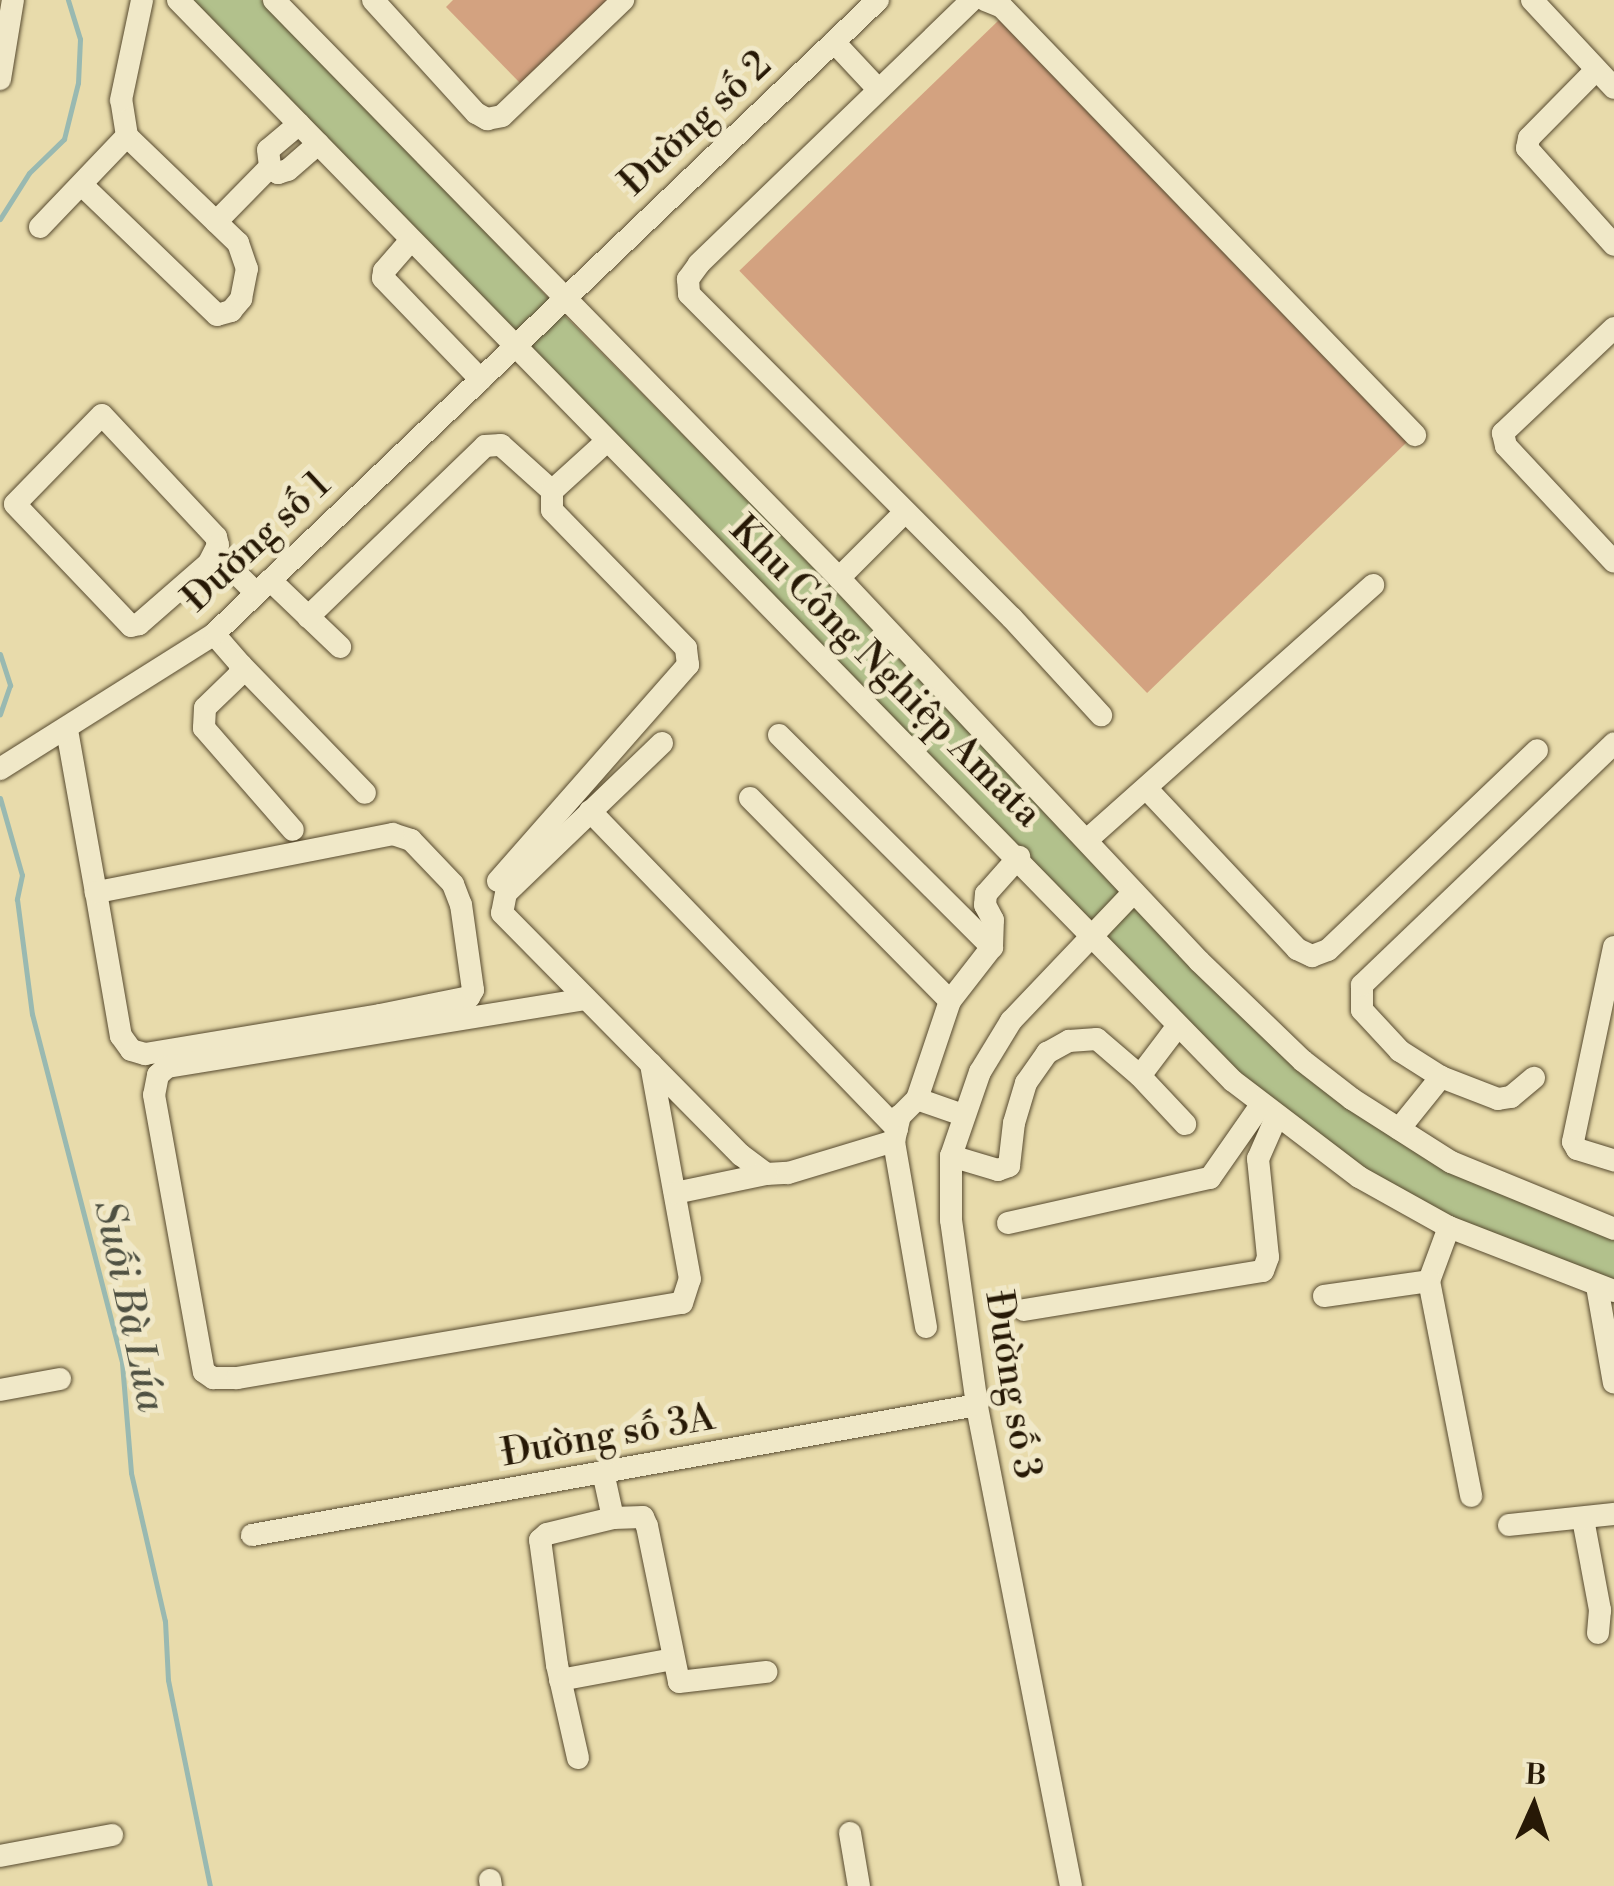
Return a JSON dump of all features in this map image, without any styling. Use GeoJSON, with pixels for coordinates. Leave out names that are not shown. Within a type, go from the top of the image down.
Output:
{"type":"FeatureCollection","features":[{"type":"Feature","properties":{"kind":"street"},"geometry":{"type":"LineString","coordinates":[[83,186],[217,315],[232,312],[241,299],[247,269],[238,243],[127,136],[121,100],[142,0]]}},
{"type":"Feature","properties":{"kind":"street","name":"Khu Công Nghiệp Amata"},"geometry":{"type":"LineString","coordinates":[[178,0],[514,349],[1019,857],[1178,1026],[1269,1111],[1358,1177],[1448,1227],[1605,1289]]}},
{"type":"Feature","properties":{"kind":"street","name":"Khu Công Nghiệp Amata"},"geometry":{"type":"LineString","coordinates":[[274,0],[839,578],[1134,892],[1302,1061],[1450,1162],[1614,1230]]}},
{"type":"Feature","properties":{"kind":"street"},"geometry":{"type":"LineString","coordinates":[[373,0],[476,113],[487,118],[502,116],[624,0]]}},
{"type":"Feature","properties":{"kind":"street","name":"Đường số 2"},"geometry":{"type":"LineString","coordinates":[[514,349],[562,298],[878,0]]}},
{"type":"Feature","properties":{"kind":"street"},"geometry":{"type":"LineString","coordinates":[[972,0],[699,264],[688,279],[689,294],[1101,715]]}},
{"type":"Feature","properties":{"kind":"street"},"geometry":{"type":"LineString","coordinates":[[986,0],[1002,7],[1415,435]]}},
{"type":"Feature","properties":{"kind":"street"},"geometry":{"type":"LineString","coordinates":[[1532,0],[1614,88]]}},
{"type":"Feature","properties":{"kind":"street"},"geometry":{"type":"LineString","coordinates":[[0,79],[23,2]]}},
{"type":"Feature","properties":{"kind":"street"},"geometry":{"type":"LineString","coordinates":[[834,42],[878,88]]}},
{"type":"Feature","properties":{"kind":"street"},"geometry":{"type":"LineString","coordinates":[[1596,70],[1529,138],[1527,148],[1614,245]]}},
{"type":"Feature","properties":{"kind":"street"},"geometry":{"type":"LineString","coordinates":[[299,124],[268,150],[270,167],[278,173],[288,170],[318,144]]}},
{"type":"Feature","properties":{"kind":"street"},"geometry":{"type":"LineString","coordinates":[[40,227],[127,136]]}},
{"type":"Feature","properties":{"kind":"street"},"geometry":{"type":"LineString","coordinates":[[216,222],[270,167]]}},
{"type":"Feature","properties":{"kind":"street"},"geometry":{"type":"LineString","coordinates":[[412,240],[384,270],[384,278],[481,380]]}},
{"type":"Feature","properties":{"kind":"street"},"geometry":{"type":"LineString","coordinates":[[1614,328],[1503,433],[1506,446],[1614,562]]}},
{"type":"Feature","properties":{"kind":"street","name":"Đường số 1"},"geometry":{"type":"LineString","coordinates":[[0,769],[214,634],[514,349]]}},
{"type":"Feature","properties":{"kind":"street"},"geometry":{"type":"LineString","coordinates":[[102,415],[216,537],[216,553],[139,624],[131,626],[15,504],[102,415]]}},
{"type":"Feature","properties":{"kind":"street"},"geometry":{"type":"LineString","coordinates":[[552,491],[607,442]]}},
{"type":"Feature","properties":{"kind":"street"},"geometry":{"type":"LineString","coordinates":[[308,617],[485,446],[501,444],[552,491],[552,510],[686,648],[688,665],[496,883]]}},
{"type":"Feature","properties":{"kind":"street"},"geometry":{"type":"LineString","coordinates":[[839,578],[905,512]]}},
{"type":"Feature","properties":{"kind":"street"},"geometry":{"type":"LineString","coordinates":[[216,553],[308,617],[340,647]]}},
{"type":"Feature","properties":{"kind":"street"},"geometry":{"type":"LineString","coordinates":[[1088,839],[1373,584]]}},
{"type":"Feature","properties":{"kind":"street"},"geometry":{"type":"LineString","coordinates":[[214,634],[365,794]]}},
{"type":"Feature","properties":{"kind":"street"},"geometry":{"type":"LineString","coordinates":[[241,665],[239,674],[205,708],[204,728],[294,830]]}},
{"type":"Feature","properties":{"kind":"street"},"geometry":{"type":"LineString","coordinates":[[67,730],[121,1036],[130,1050],[144,1054],[380,1015],[468,997],[473,990],[462,905],[454,884],[411,840],[393,834],[96,892]]}},
{"type":"Feature","properties":{"kind":"street"},"geometry":{"type":"LineString","coordinates":[[779,735],[992,947]]}},
{"type":"Feature","properties":{"kind":"street"},"geometry":{"type":"LineString","coordinates":[[662,742],[506,892],[502,913],[740,1155],[766,1174]]}},
{"type":"Feature","properties":{"kind":"street"},"geometry":{"type":"LineString","coordinates":[[1534,1078],[1511,1097],[1498,1100],[1441,1078],[1400,1051],[1362,1010],[1362,984],[1614,742]]}},
{"type":"Feature","properties":{"kind":"street"},"geometry":{"type":"LineString","coordinates":[[1146,788],[1297,950],[1312,956],[1328,950],[1536,750]]}},
{"type":"Feature","properties":{"kind":"street"},"geometry":{"type":"LineString","coordinates":[[750,798],[950,1001]]}},
{"type":"Feature","properties":{"kind":"street"},"geometry":{"type":"LineString","coordinates":[[590,812],[895,1135]]}},
{"type":"Feature","properties":{"kind":"street"},"geometry":{"type":"LineString","coordinates":[[926,1327],[895,1135],[908,1105],[917,1099],[950,1001],[992,947],[993,920],[985,904],[986,894],[1019,857]]}},
{"type":"Feature","properties":{"kind":"street","name":"Đường số 3"},"geometry":{"type":"LineString","coordinates":[[1071,1886],[977,1405],[951,1220],[951,1156],[980,1072],[1011,1021],[1134,892]]}},
{"type":"Feature","properties":{"kind":"street"},"geometry":{"type":"LineString","coordinates":[[1614,947],[1573,1142],[1578,1149],[1614,1160]]}},
{"type":"Feature","properties":{"kind":"street"},"geometry":{"type":"LineString","coordinates":[[586,999],[168,1067],[158,1075],[154,1095],[204,1372],[214,1378],[236,1378],[682,1303],[690,1279],[651,1064]]}},
{"type":"Feature","properties":{"kind":"street"},"geometry":{"type":"LineString","coordinates":[[1140,1076],[1178,1026]]}},
{"type":"Feature","properties":{"kind":"street"},"geometry":{"type":"LineString","coordinates":[[951,1156],[998,1170],[1009,1166],[1014,1123],[1026,1083],[1047,1053],[1069,1040],[1096,1038],[1140,1076],[1185,1124]]}},
{"type":"Feature","properties":{"kind":"street"},"geometry":{"type":"LineString","coordinates":[[1399,1129],[1441,1078]]}},
{"type":"Feature","properties":{"kind":"street"},"geometry":{"type":"LineString","coordinates":[[917,1099],[963,1114]]}},
{"type":"Feature","properties":{"kind":"street"},"geometry":{"type":"LineString","coordinates":[[1008,1223],[1210,1178],[1269,1111]]}},
{"type":"Feature","properties":{"kind":"street"},"geometry":{"type":"LineString","coordinates":[[1024,1310],[1263,1271],[1268,1258],[1258,1159],[1269,1111]]}},
{"type":"Feature","properties":{"kind":"street"},"geometry":{"type":"LineString","coordinates":[[675,1193],[788,1172],[895,1135]]}},
{"type":"Feature","properties":{"kind":"street"},"geometry":{"type":"LineString","coordinates":[[1448,1227],[1428,1281],[1471,1496]]}},
{"type":"Feature","properties":{"kind":"street"},"geometry":{"type":"LineString","coordinates":[[1324,1296],[1428,1281]]}},
{"type":"Feature","properties":{"kind":"street"},"geometry":{"type":"LineString","coordinates":[[1605,1289],[1614,1383]]}},
{"type":"Feature","properties":{"kind":"street"},"geometry":{"type":"LineString","coordinates":[[0,1390],[60,1379]]}},
{"type":"Feature","properties":{"kind":"street","name":"Đường số 3A"},"geometry":{"type":"LineString","coordinates":[[252,1535],[977,1405]]}},
{"type":"Feature","properties":{"kind":"street"},"geometry":{"type":"LineString","coordinates":[[604,1472],[613,1518]]}},
{"type":"Feature","properties":{"kind":"street"},"geometry":{"type":"LineString","coordinates":[[1509,1525],[1614,1514]]}},
{"type":"Feature","properties":{"kind":"street"},"geometry":{"type":"LineString","coordinates":[[578,1758],[560,1680],[540,1540],[548,1534],[613,1518],[642,1517],[648,1526],[676,1679],[686,1683],[766,1672]]}},
{"type":"Feature","properties":{"kind":"street"},"geometry":{"type":"LineString","coordinates":[[1583,1518],[1604,1617]]}},
{"type":"Feature","properties":{"kind":"street"},"geometry":{"type":"LineString","coordinates":[[560,1680],[673,1658]]}},
{"type":"Feature","properties":{"kind":"street"},"geometry":{"type":"LineString","coordinates":[[850,1834],[859,1886]]}},
{"type":"Feature","properties":{"kind":"street"},"geometry":{"type":"LineString","coordinates":[[0,1856],[112,1835]]}},
{"type":"Feature","properties":{"kind":"green space"},"geometry":{"type":"Polygon","coordinates":[[[192,0],[261,0],[451,196],[551,301],[518,338],[192,0]]]}},
{"type":"Feature","properties":{"kind":"green space"},"geometry":{"type":"Polygon","coordinates":[[[559,310],[833,586],[1124,895],[1095,924],[525,346],[559,310]]]}},
{"type":"Feature","properties":{"kind":"green space"},"geometry":{"type":"Polygon","coordinates":[[[1131,903],[1445,1170],[1614,1240],[1614,1281],[1453,1219],[1363,1169],[1240,1074],[1103,932],[1131,903]]]}},
{"type":"Feature","properties":{"kind":"building"},"geometry":{"type":"Polygon","coordinates":[[[453,0],[608,0],[522,85],[446,7],[453,0]]]}},
{"type":"Feature","properties":{"kind":"building"},"geometry":{"type":"Polygon","coordinates":[[[999,20],[1407,442],[1147,693],[739,271],[999,20]]]}},
{"type":"Feature","properties":{"kind":"waterway","name":"Suối Bà Lúa"},"geometry":{"type":"LineString","coordinates":[[0,219],[29,173],[64,139],[78,83],[80,39],[68,0]]}},
{"type":"Feature","properties":{"kind":"waterway","name":"Suối Bà Lúa"},"geometry":{"type":"LineString","coordinates":[[0,654],[10,685],[0,714]]}},
{"type":"Feature","properties":{"kind":"waterway","name":"Suối Bà Lúa"},"geometry":{"type":"LineString","coordinates":[[0,798],[22,875],[17,899],[32,1014],[122,1363],[131,1473],[165,1621],[168,1680],[210,1886]]}}]}
